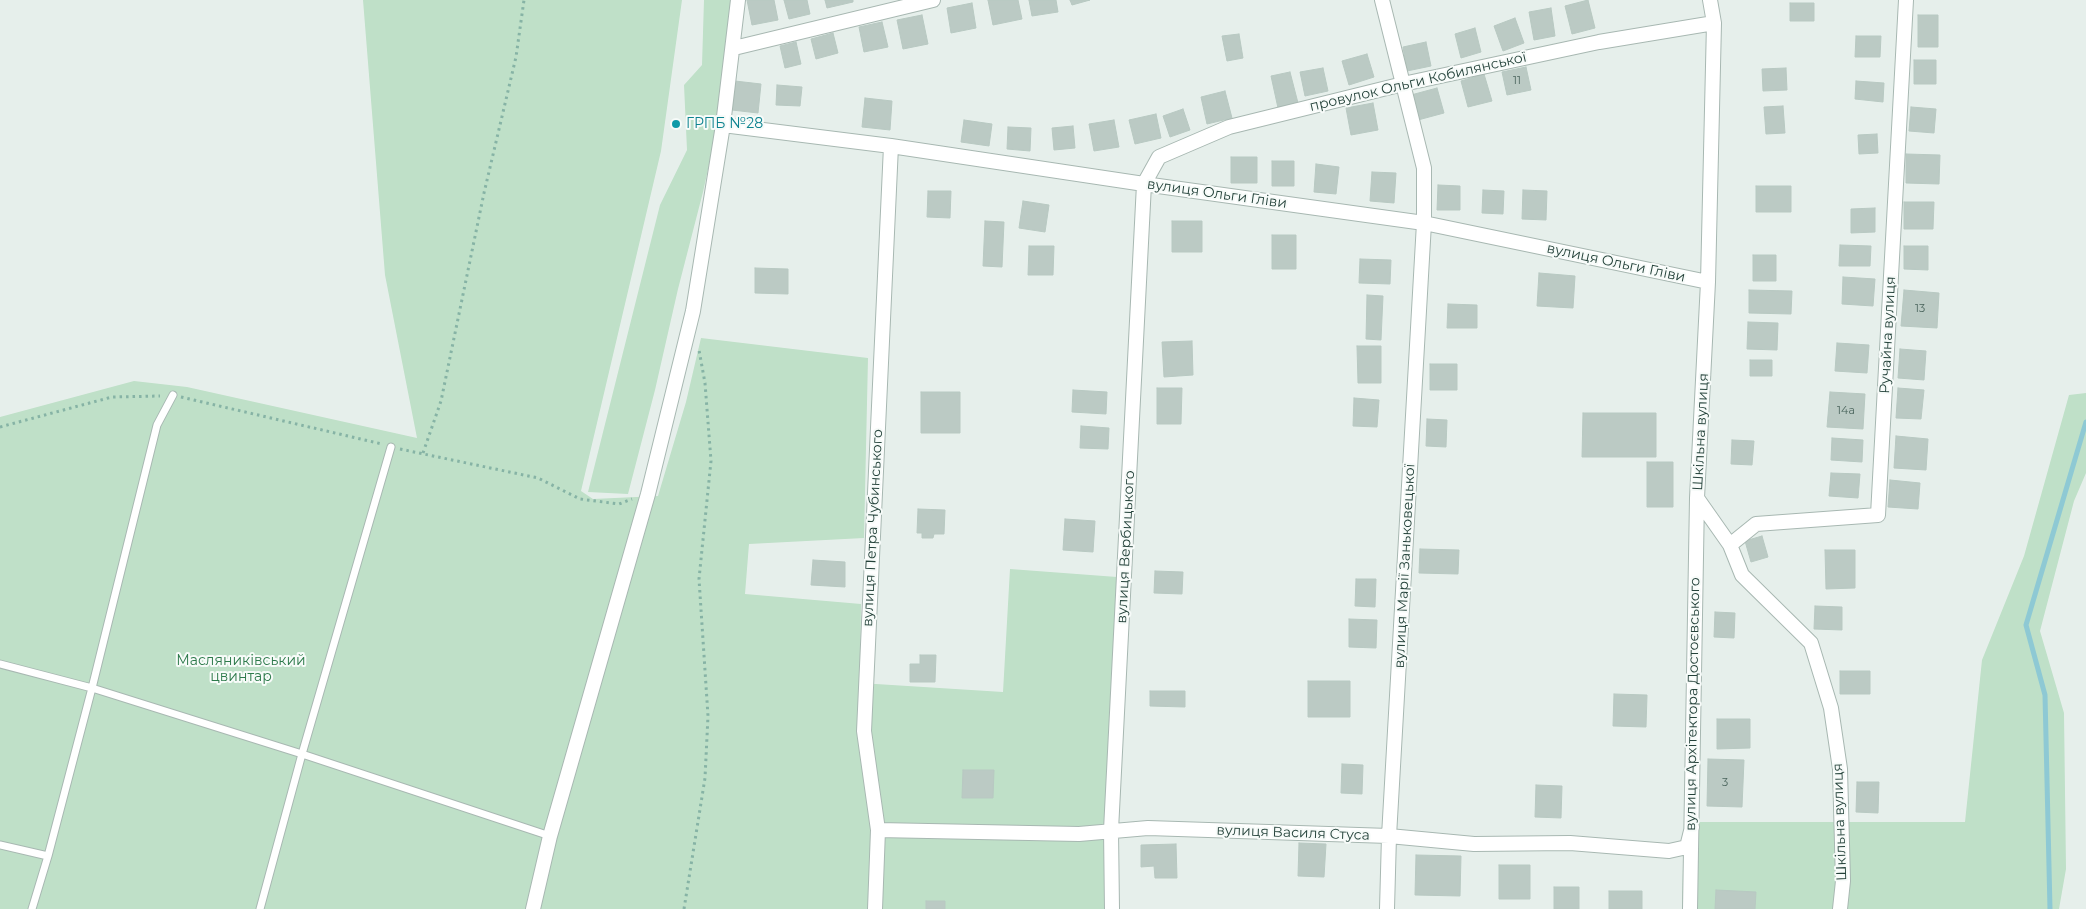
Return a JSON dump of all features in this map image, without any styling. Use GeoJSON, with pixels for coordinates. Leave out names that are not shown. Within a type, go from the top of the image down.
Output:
{"type":"FeatureCollection","features":[{"type":"Feature","properties":{"kind":"street"},"geometry":{"type":"LineString","coordinates":[[533,909],[550,836],[648,494],[693,312],[723,125],[734,48],[738,0]]}},
{"type":"Feature","properties":{"kind":"street"},"geometry":{"type":"LineString","coordinates":[[734,48],[933,0]]}},
{"type":"Feature","properties":{"kind":"street","name":"вулиця Марії Заньковецької"},"geometry":{"type":"LineString","coordinates":[[1382,0],[1424,168],[1424,223],[1389,836],[1387,909]]}},
{"type":"Feature","properties":{"kind":"street","name":"Шкільна вулиця"},"geometry":{"type":"LineString","coordinates":[[1710,0],[1714,23],[1708,282],[1697,498],[1730,545],[1742,575],[1812,643],[1831,708],[1840,769],[1843,881],[1840,909]]}},
{"type":"Feature","properties":{"kind":"street","name":"Ручайна вулиця"},"geometry":{"type":"LineString","coordinates":[[1730,545],[1756,524],[1878,515],[1906,0]]}},
{"type":"Feature","properties":{"kind":"street","name":"провулок Ольги Кобилянської"},"geometry":{"type":"LineString","coordinates":[[1144,184],[1159,157],[1229,127],[1403,84],[1599,42],[1714,23]]}},
{"type":"Feature","properties":{"kind":"street","name":"вулиця Ольги Гліви"},"geometry":{"type":"LineString","coordinates":[[723,125],[891,146],[1424,223],[1708,282]]}},
{"type":"Feature","properties":{"kind":"street","name":"вулиця Петра Чубинського"},"geometry":{"type":"LineString","coordinates":[[875,909],[878,830],[864,732],[891,146]]}},
{"type":"Feature","properties":{"kind":"street","name":"вулиця Вербицького"},"geometry":{"type":"LineString","coordinates":[[1112,909],[1111,830],[1144,184]]}},
{"type":"Feature","properties":{"kind":"street","name":"вулиця Архітектора Достоєвського"},"geometry":{"type":"LineString","coordinates":[[1690,909],[1697,498]]}},
{"type":"Feature","properties":{"kind":"street","name":"вулиця Василя Стуса"},"geometry":{"type":"LineString","coordinates":[[878,830],[1079,834],[1148,828],[1389,836],[1474,844],[1570,843],[1669,852],[1687,846],[1692,827]]}},
{"type":"Feature","properties":{"kind":"lane"},"geometry":{"type":"LineString","coordinates":[[32,909],[48,856],[92,688],[157,425],[172,395]]}},
{"type":"Feature","properties":{"kind":"lane"},"geometry":{"type":"LineString","coordinates":[[260,909],[302,754],[391,447]]}},
{"type":"Feature","properties":{"kind":"lane"},"geometry":{"type":"LineString","coordinates":[[0,664],[92,688],[302,754],[550,836]]}},
{"type":"Feature","properties":{"kind":"lane"},"geometry":{"type":"LineString","coordinates":[[0,845],[48,856]]}},
{"type":"Feature","properties":{"kind":"path"},"geometry":{"type":"LineString","coordinates":[[422,454],[441,401],[484,193],[516,57],[524,0]]}},
{"type":"Feature","properties":{"kind":"path"},"geometry":{"type":"LineString","coordinates":[[684,909],[705,778],[708,716],[699,579],[711,461],[705,383],[699,347]]}},
{"type":"Feature","properties":{"kind":"path"},"geometry":{"type":"LineString","coordinates":[[0,427],[112,397],[172,395],[391,447],[538,478],[580,499],[619,504],[648,494]]}},
{"type":"Feature","properties":{"kind":"green space","name":"Масляниківський цвинтар"},"geometry":{"type":"Polygon","coordinates":[[[363,0],[682,0],[661,151],[581,491],[593,499],[658,496],[686,402],[701,338],[868,358],[864,538],[749,544],[745,594],[861,604],[860,683],[1003,692],[1010,569],[1117,577],[1105,909],[0,909],[0,417],[134,381],[187,387],[417,438],[385,275],[363,0]]]}},
{"type":"Feature","properties":{"kind":"green space"},"geometry":{"type":"Polygon","coordinates":[[[704,0],[734,0],[726,87],[703,192],[628,494],[588,492],[660,205],[687,150],[684,85],[702,65],[704,0]]]}},
{"type":"Feature","properties":{"kind":"green space"},"geometry":{"type":"Polygon","coordinates":[[[2086,393],[2086,473],[2074,501],[2040,631],[2064,713],[2066,869],[2059,909],[1682,909],[1684,822],[1965,822],[1982,660],[2024,556],[2069,395],[2086,393]]]}},
{"type":"Feature","properties":{"kind":"building"},"geometry":{"type":"Polygon","coordinates":[[[747,0],[774,0],[778,20],[752,25],[747,0]]]}},
{"type":"Feature","properties":{"kind":"building"},"geometry":{"type":"Polygon","coordinates":[[[784,0],[807,0],[810,14],[789,19],[784,0]]]}},
{"type":"Feature","properties":{"kind":"building"},"geometry":{"type":"Polygon","coordinates":[[[825,0],[853,0],[853,2],[827,8],[825,0]]]}},
{"type":"Feature","properties":{"kind":"building"},"geometry":{"type":"Polygon","coordinates":[[[988,0],[1018,0],[1022,19],[993,25],[988,0]]]}},
{"type":"Feature","properties":{"kind":"building"},"geometry":{"type":"Polygon","coordinates":[[[1029,0],[1056,0],[1058,12],[1032,16],[1029,0]]]}},
{"type":"Feature","properties":{"kind":"building"},"geometry":{"type":"Polygon","coordinates":[[[1070,0],[1090,0],[1072,5],[1070,0]]]}},
{"type":"Feature","properties":{"kind":"building"},"geometry":{"type":"Polygon","coordinates":[[[1588,0],[1595,28],[1572,34],[1565,6],[1588,0]]]}},
{"type":"Feature","properties":{"kind":"building"},"geometry":{"type":"Polygon","coordinates":[[[972,3],[976,28],[951,33],[947,8],[972,3]]]}},
{"type":"Feature","properties":{"kind":"building"},"geometry":{"type":"Polygon","coordinates":[[[1790,3],[1814,3],[1814,21],[1790,21],[1790,3]]]}},
{"type":"Feature","properties":{"kind":"building"},"geometry":{"type":"Polygon","coordinates":[[[1551,8],[1555,36],[1534,40],[1529,12],[1551,8]]]}},
{"type":"Feature","properties":{"kind":"building"},"geometry":{"type":"Polygon","coordinates":[[[922,15],[928,44],[903,49],[897,20],[922,15]]]}},
{"type":"Feature","properties":{"kind":"building"},"geometry":{"type":"Polygon","coordinates":[[[1918,15],[1938,15],[1938,47],[1918,47],[1918,15]]]}},
{"type":"Feature","properties":{"kind":"building"},"geometry":{"type":"Polygon","coordinates":[[[1515,18],[1524,43],[1503,51],[1494,26],[1515,18]]]}},
{"type":"Feature","properties":{"kind":"building"},"geometry":{"type":"Polygon","coordinates":[[[882,22],[888,47],[864,52],[859,27],[882,22]]]}},
{"type":"Feature","properties":{"kind":"building"},"geometry":{"type":"Polygon","coordinates":[[[1475,28],[1481,52],[1461,58],[1455,34],[1475,28]]]}},
{"type":"Feature","properties":{"kind":"building"},"geometry":{"type":"Polygon","coordinates":[[[833,33],[838,53],[816,59],[811,39],[833,33]]]}},
{"type":"Feature","properties":{"kind":"building"},"geometry":{"type":"Polygon","coordinates":[[[1239,34],[1243,58],[1227,61],[1222,36],[1239,34]]]}},
{"type":"Feature","properties":{"kind":"building"},"geometry":{"type":"Polygon","coordinates":[[[1856,36],[1881,36],[1880,57],[1855,57],[1856,36]]]}},
{"type":"Feature","properties":{"kind":"building"},"geometry":{"type":"Polygon","coordinates":[[[796,42],[801,64],[785,68],[780,46],[796,42]]]}},
{"type":"Feature","properties":{"kind":"building"},"geometry":{"type":"Polygon","coordinates":[[[1426,42],[1431,66],[1407,71],[1403,47],[1426,42]]]}},
{"type":"Feature","properties":{"kind":"building"},"geometry":{"type":"Polygon","coordinates":[[[1367,54],[1374,77],[1349,85],[1342,61],[1367,54]]]}},
{"type":"Feature","properties":{"kind":"building"},"geometry":{"type":"Polygon","coordinates":[[[1914,60],[1936,60],[1936,84],[1914,84],[1914,60]]]}},
{"type":"Feature","properties":{"kind":"building"},"geometry":{"type":"Polygon","coordinates":[[[1526,67],[1531,90],[1507,95],[1502,72],[1526,67]]]}},
{"type":"Feature","properties":{"kind":"building"},"geometry":{"type":"Polygon","coordinates":[[[1323,68],[1328,91],[1305,96],[1300,72],[1323,68]]]}},
{"type":"Feature","properties":{"kind":"building"},"geometry":{"type":"Polygon","coordinates":[[[1786,68],[1787,90],[1763,91],[1762,69],[1786,68]]]}},
{"type":"Feature","properties":{"kind":"building"},"geometry":{"type":"Polygon","coordinates":[[[1290,72],[1298,103],[1278,108],[1271,76],[1290,72]]]}},
{"type":"Feature","properties":{"kind":"building"},"geometry":{"type":"Polygon","coordinates":[[[1484,74],[1492,101],[1468,107],[1461,81],[1484,74]]]}},
{"type":"Feature","properties":{"kind":"building"},"geometry":{"type":"Polygon","coordinates":[[[735,81],[761,84],[758,113],[732,110],[735,81]]]}},
{"type":"Feature","properties":{"kind":"building"},"geometry":{"type":"Polygon","coordinates":[[[1856,81],[1884,83],[1883,102],[1855,99],[1856,81]]]}},
{"type":"Feature","properties":{"kind":"building"},"geometry":{"type":"Polygon","coordinates":[[[777,85],[802,87],[800,106],[776,105],[777,85]]]}},
{"type":"Feature","properties":{"kind":"building"},"geometry":{"type":"Polygon","coordinates":[[[1437,88],[1444,113],[1418,120],[1411,95],[1437,88]]]}},
{"type":"Feature","properties":{"kind":"building"},"geometry":{"type":"Polygon","coordinates":[[[1225,91],[1232,118],[1207,124],[1201,97],[1225,91]]]}},
{"type":"Feature","properties":{"kind":"building"},"geometry":{"type":"Polygon","coordinates":[[[865,98],[892,101],[890,130],[862,127],[865,98]]]}},
{"type":"Feature","properties":{"kind":"building"},"geometry":{"type":"Polygon","coordinates":[[[1373,103],[1378,130],[1351,135],[1346,108],[1373,103]]]}},
{"type":"Feature","properties":{"kind":"building"},"geometry":{"type":"Polygon","coordinates":[[[1783,106],[1785,133],[1766,134],[1764,107],[1783,106]]]}},
{"type":"Feature","properties":{"kind":"building"},"geometry":{"type":"Polygon","coordinates":[[[1911,107],[1936,109],[1934,133],[1909,131],[1911,107]]]}},
{"type":"Feature","properties":{"kind":"building"},"geometry":{"type":"Polygon","coordinates":[[[1183,109],[1190,130],[1170,137],[1163,116],[1183,109]]]}},
{"type":"Feature","properties":{"kind":"building"},"geometry":{"type":"Polygon","coordinates":[[[1156,114],[1161,138],[1135,144],[1129,120],[1156,114]]]}},
{"type":"Feature","properties":{"kind":"building"},"geometry":{"type":"Polygon","coordinates":[[[964,120],[992,124],[989,146],[961,142],[964,120]]]}},
{"type":"Feature","properties":{"kind":"building"},"geometry":{"type":"Polygon","coordinates":[[[1114,120],[1119,147],[1094,151],[1089,124],[1114,120]]]}},
{"type":"Feature","properties":{"kind":"building"},"geometry":{"type":"Polygon","coordinates":[[[1073,126],[1075,148],[1054,150],[1052,128],[1073,126]]]}},
{"type":"Feature","properties":{"kind":"building"},"geometry":{"type":"Polygon","coordinates":[[[1008,127],[1031,128],[1030,151],[1007,149],[1008,127]]]}},
{"type":"Feature","properties":{"kind":"building"},"geometry":{"type":"Polygon","coordinates":[[[1877,134],[1878,153],[1859,154],[1858,135],[1877,134]]]}},
{"type":"Feature","properties":{"kind":"building"},"geometry":{"type":"Polygon","coordinates":[[[1906,154],[1940,155],[1939,184],[1906,183],[1906,154]]]}},
{"type":"Feature","properties":{"kind":"building"},"geometry":{"type":"Polygon","coordinates":[[[1231,157],[1257,157],[1257,183],[1231,183],[1231,157]]]}},
{"type":"Feature","properties":{"kind":"building"},"geometry":{"type":"Polygon","coordinates":[[[1272,161],[1294,161],[1294,186],[1272,186],[1272,161]]]}},
{"type":"Feature","properties":{"kind":"building"},"geometry":{"type":"Polygon","coordinates":[[[1316,164],[1339,167],[1336,194],[1314,192],[1316,164]]]}},
{"type":"Feature","properties":{"kind":"building"},"geometry":{"type":"Polygon","coordinates":[[[1372,172],[1396,173],[1394,203],[1370,201],[1372,172]]]}},
{"type":"Feature","properties":{"kind":"building"},"geometry":{"type":"Polygon","coordinates":[[[1438,185],[1460,186],[1460,210],[1437,210],[1438,185]]]}},
{"type":"Feature","properties":{"kind":"building"},"geometry":{"type":"Polygon","coordinates":[[[1756,186],[1791,186],[1791,212],[1756,212],[1756,186]]]}},
{"type":"Feature","properties":{"kind":"building"},"geometry":{"type":"Polygon","coordinates":[[[1483,190],[1504,191],[1503,214],[1482,213],[1483,190]]]}},
{"type":"Feature","properties":{"kind":"building"},"geometry":{"type":"Polygon","coordinates":[[[1523,190],[1547,191],[1546,220],[1522,219],[1523,190]]]}},
{"type":"Feature","properties":{"kind":"building"},"geometry":{"type":"Polygon","coordinates":[[[928,191],[951,191],[950,218],[927,217],[928,191]]]}},
{"type":"Feature","properties":{"kind":"building"},"geometry":{"type":"Polygon","coordinates":[[[1023,201],[1049,205],[1045,232],[1019,228],[1023,201]]]}},
{"type":"Feature","properties":{"kind":"building"},"geometry":{"type":"Polygon","coordinates":[[[1904,202],[1934,202],[1933,229],[1904,229],[1904,202]]]}},
{"type":"Feature","properties":{"kind":"building"},"geometry":{"type":"Polygon","coordinates":[[[1875,208],[1875,232],[1851,233],[1851,209],[1875,208]]]}},
{"type":"Feature","properties":{"kind":"building"},"geometry":{"type":"Polygon","coordinates":[[[985,221],[1004,222],[1002,267],[983,266],[985,221]]]}},
{"type":"Feature","properties":{"kind":"building"},"geometry":{"type":"Polygon","coordinates":[[[1172,221],[1202,221],[1202,252],[1172,252],[1172,221]]]}},
{"type":"Feature","properties":{"kind":"building"},"geometry":{"type":"Polygon","coordinates":[[[1272,235],[1296,235],[1296,269],[1272,269],[1272,235]]]}},
{"type":"Feature","properties":{"kind":"building"},"geometry":{"type":"Polygon","coordinates":[[[1840,245],[1871,246],[1870,266],[1839,266],[1840,245]]]}},
{"type":"Feature","properties":{"kind":"building"},"geometry":{"type":"Polygon","coordinates":[[[1029,246],[1054,246],[1053,275],[1028,275],[1029,246]]]}},
{"type":"Feature","properties":{"kind":"building"},"geometry":{"type":"Polygon","coordinates":[[[1904,246],[1928,246],[1928,270],[1904,269],[1904,246]]]}},
{"type":"Feature","properties":{"kind":"building"},"geometry":{"type":"Polygon","coordinates":[[[1753,255],[1776,255],[1776,281],[1753,281],[1753,255]]]}},
{"type":"Feature","properties":{"kind":"building"},"geometry":{"type":"Polygon","coordinates":[[[1360,259],[1391,260],[1390,284],[1359,283],[1360,259]]]}},
{"type":"Feature","properties":{"kind":"building"},"geometry":{"type":"Polygon","coordinates":[[[755,268],[788,269],[788,294],[755,293],[755,268]]]}},
{"type":"Feature","properties":{"kind":"building"},"geometry":{"type":"Polygon","coordinates":[[[1539,273],[1575,276],[1573,308],[1537,306],[1539,273]]]}},
{"type":"Feature","properties":{"kind":"building"},"geometry":{"type":"Polygon","coordinates":[[[1843,277],[1875,279],[1873,306],[1842,304],[1843,277]]]}},
{"type":"Feature","properties":{"kind":"building"},"geometry":{"type":"Polygon","coordinates":[[[1749,290],[1792,291],[1791,314],[1749,313],[1749,290]]]}},
{"type":"Feature","properties":{"kind":"building"},"geometry":{"type":"Polygon","coordinates":[[[1904,290],[1939,293],[1937,328],[1901,326],[1904,290]]]}},
{"type":"Feature","properties":{"kind":"building"},"geometry":{"type":"Polygon","coordinates":[[[1367,295],[1383,296],[1381,340],[1366,339],[1367,295]]]}},
{"type":"Feature","properties":{"kind":"building"},"geometry":{"type":"Polygon","coordinates":[[[1448,304],[1477,305],[1477,328],[1447,328],[1448,304]]]}},
{"type":"Feature","properties":{"kind":"building"},"geometry":{"type":"Polygon","coordinates":[[[1748,322],[1778,323],[1777,350],[1747,349],[1748,322]]]}},
{"type":"Feature","properties":{"kind":"building"},"geometry":{"type":"Polygon","coordinates":[[[1192,341],[1193,375],[1164,377],[1162,342],[1192,341]]]}},
{"type":"Feature","properties":{"kind":"building"},"geometry":{"type":"Polygon","coordinates":[[[1837,343],[1869,345],[1867,373],[1835,371],[1837,343]]]}},
{"type":"Feature","properties":{"kind":"building"},"geometry":{"type":"Polygon","coordinates":[[[1357,346],[1381,346],[1381,383],[1358,383],[1357,346]]]}},
{"type":"Feature","properties":{"kind":"building"},"geometry":{"type":"Polygon","coordinates":[[[1900,349],[1926,351],[1924,380],[1898,378],[1900,349]]]}},
{"type":"Feature","properties":{"kind":"building"},"geometry":{"type":"Polygon","coordinates":[[[1750,360],[1772,360],[1772,376],[1750,376],[1750,360]]]}},
{"type":"Feature","properties":{"kind":"building"},"geometry":{"type":"Polygon","coordinates":[[[1430,364],[1457,364],[1457,390],[1430,390],[1430,364]]]}},
{"type":"Feature","properties":{"kind":"building"},"geometry":{"type":"Polygon","coordinates":[[[1157,388],[1182,388],[1181,424],[1157,424],[1157,388]]]}},
{"type":"Feature","properties":{"kind":"building"},"geometry":{"type":"Polygon","coordinates":[[[1898,388],[1924,390],[1921,419],[1896,418],[1898,388]]]}},
{"type":"Feature","properties":{"kind":"building"},"geometry":{"type":"Polygon","coordinates":[[[1073,390],[1107,392],[1106,414],[1072,412],[1073,390]]]}},
{"type":"Feature","properties":{"kind":"building"},"geometry":{"type":"Polygon","coordinates":[[[921,392],[960,392],[960,433],[921,433],[921,392]]]}},
{"type":"Feature","properties":{"kind":"building"},"geometry":{"type":"Polygon","coordinates":[[[1830,392],[1865,394],[1863,429],[1827,427],[1830,392]]]}},
{"type":"Feature","properties":{"kind":"building"},"geometry":{"type":"Polygon","coordinates":[[[1354,398],[1379,400],[1377,427],[1353,426],[1354,398]]]}},
{"type":"Feature","properties":{"kind":"building"},"geometry":{"type":"Polygon","coordinates":[[[1583,413],[1656,413],[1656,457],[1582,457],[1583,413]]]}},
{"type":"Feature","properties":{"kind":"building"},"geometry":{"type":"Polygon","coordinates":[[[1427,419],[1447,420],[1446,447],[1426,446],[1427,419]]]}},
{"type":"Feature","properties":{"kind":"building"},"geometry":{"type":"Polygon","coordinates":[[[1081,426],[1109,428],[1108,449],[1080,448],[1081,426]]]}},
{"type":"Feature","properties":{"kind":"building"},"geometry":{"type":"Polygon","coordinates":[[[1896,436],[1928,439],[1926,470],[1894,468],[1896,436]]]}},
{"type":"Feature","properties":{"kind":"building"},"geometry":{"type":"Polygon","coordinates":[[[1832,438],[1863,440],[1862,462],[1831,460],[1832,438]]]}},
{"type":"Feature","properties":{"kind":"building"},"geometry":{"type":"Polygon","coordinates":[[[1732,440],[1754,441],[1752,465],[1731,464],[1732,440]]]}},
{"type":"Feature","properties":{"kind":"building"},"geometry":{"type":"Polygon","coordinates":[[[1647,462],[1673,462],[1673,507],[1647,507],[1647,462]]]}},
{"type":"Feature","properties":{"kind":"building"},"geometry":{"type":"Polygon","coordinates":[[[1831,473],[1860,474],[1858,498],[1829,496],[1831,473]]]}},
{"type":"Feature","properties":{"kind":"building"},"geometry":{"type":"Polygon","coordinates":[[[1890,480],[1920,483],[1918,509],[1888,507],[1890,480]]]}},
{"type":"Feature","properties":{"kind":"building"},"geometry":{"type":"Polygon","coordinates":[[[918,509],[945,510],[944,534],[934,534],[933,538],[922,538],[922,533],[917,533],[918,509]]]}},
{"type":"Feature","properties":{"kind":"building"},"geometry":{"type":"Polygon","coordinates":[[[1065,519],[1095,521],[1093,552],[1063,550],[1065,519]]]}},
{"type":"Feature","properties":{"kind":"building"},"geometry":{"type":"Polygon","coordinates":[[[1762,536],[1768,557],[1751,562],[1745,541],[1762,536]]]}},
{"type":"Feature","properties":{"kind":"building"},"geometry":{"type":"Polygon","coordinates":[[[1420,549],[1459,550],[1458,574],[1419,573],[1420,549]]]}},
{"type":"Feature","properties":{"kind":"building"},"geometry":{"type":"Polygon","coordinates":[[[1825,550],[1855,550],[1855,588],[1826,589],[1825,550]]]}},
{"type":"Feature","properties":{"kind":"building"},"geometry":{"type":"Polygon","coordinates":[[[813,560],[845,562],[845,587],[811,585],[813,560]]]}},
{"type":"Feature","properties":{"kind":"building"},"geometry":{"type":"Polygon","coordinates":[[[1155,571],[1183,572],[1182,594],[1154,593],[1155,571]]]}},
{"type":"Feature","properties":{"kind":"building"},"geometry":{"type":"Polygon","coordinates":[[[1356,579],[1376,579],[1375,607],[1355,606],[1356,579]]]}},
{"type":"Feature","properties":{"kind":"building"},"geometry":{"type":"Polygon","coordinates":[[[1815,606],[1842,607],[1842,630],[1814,629],[1815,606]]]}},
{"type":"Feature","properties":{"kind":"building"},"geometry":{"type":"Polygon","coordinates":[[[1715,612],[1735,613],[1734,638],[1714,637],[1715,612]]]}},
{"type":"Feature","properties":{"kind":"building"},"geometry":{"type":"Polygon","coordinates":[[[1349,619],[1377,620],[1376,648],[1349,647],[1349,619]]]}},
{"type":"Feature","properties":{"kind":"building"},"geometry":{"type":"Polygon","coordinates":[[[920,655],[936,655],[935,682],[910,682],[910,664],[920,664],[920,655]]]}},
{"type":"Feature","properties":{"kind":"building"},"geometry":{"type":"Polygon","coordinates":[[[1840,671],[1870,671],[1870,694],[1840,694],[1840,671]]]}},
{"type":"Feature","properties":{"kind":"building"},"geometry":{"type":"Polygon","coordinates":[[[1308,681],[1350,681],[1350,717],[1308,717],[1308,681]]]}},
{"type":"Feature","properties":{"kind":"building"},"geometry":{"type":"Polygon","coordinates":[[[1150,691],[1185,691],[1185,707],[1150,706],[1150,691]]]}},
{"type":"Feature","properties":{"kind":"building"},"geometry":{"type":"Polygon","coordinates":[[[1614,694],[1647,695],[1646,727],[1613,726],[1614,694]]]}},
{"type":"Feature","properties":{"kind":"building"},"geometry":{"type":"Polygon","coordinates":[[[1717,719],[1750,719],[1750,748],[1717,749],[1717,719]]]}},
{"type":"Feature","properties":{"kind":"building"},"geometry":{"type":"Polygon","coordinates":[[[1708,759],[1744,760],[1742,807],[1707,806],[1708,759]]]}},
{"type":"Feature","properties":{"kind":"building"},"geometry":{"type":"Polygon","coordinates":[[[1342,764],[1363,765],[1362,794],[1341,793],[1342,764]]]}},
{"type":"Feature","properties":{"kind":"building"},"geometry":{"type":"Polygon","coordinates":[[[963,770],[994,770],[993,798],[962,798],[963,770]]]}},
{"type":"Feature","properties":{"kind":"building"},"geometry":{"type":"Polygon","coordinates":[[[1857,782],[1879,782],[1878,813],[1856,812],[1857,782]]]}},
{"type":"Feature","properties":{"kind":"building"},"geometry":{"type":"Polygon","coordinates":[[[1536,785],[1562,786],[1561,818],[1535,817],[1536,785]]]}},
{"type":"Feature","properties":{"kind":"building"},"geometry":{"type":"Polygon","coordinates":[[[1299,843],[1326,844],[1324,877],[1298,876],[1299,843]]]}},
{"type":"Feature","properties":{"kind":"building"},"geometry":{"type":"Polygon","coordinates":[[[1176,844],[1177,878],[1155,878],[1154,866],[1141,867],[1141,845],[1176,844]]]}},
{"type":"Feature","properties":{"kind":"building"},"geometry":{"type":"Polygon","coordinates":[[[1416,855],[1461,856],[1460,896],[1415,895],[1416,855]]]}},
{"type":"Feature","properties":{"kind":"building"},"geometry":{"type":"Polygon","coordinates":[[[1499,865],[1530,865],[1530,899],[1499,899],[1499,865]]]}},
{"type":"Feature","properties":{"kind":"building"},"geometry":{"type":"Polygon","coordinates":[[[1554,887],[1579,887],[1579,909],[1554,909],[1554,887]]]}},
{"type":"Feature","properties":{"kind":"building"},"geometry":{"type":"Polygon","coordinates":[[[1716,890],[1756,892],[1755,909],[1715,909],[1716,890]]]}},
{"type":"Feature","properties":{"kind":"building"},"geometry":{"type":"Polygon","coordinates":[[[1609,891],[1642,891],[1642,909],[1609,909],[1609,891]]]}},
{"type":"Feature","properties":{"kind":"building"},"geometry":{"type":"Polygon","coordinates":[[[926,901],[945,901],[945,909],[926,909],[926,901]]]}},
{"type":"Feature","properties":{"kind":"waterway"},"geometry":{"type":"LineString","coordinates":[[2050,909],[2045,695],[2026,625],[2086,422]]}},
{"type":"Feature","properties":{"kind":"place","name":"ГРПБ №28"},"geometry":{"type":"Point","coordinates":[676,124]}}]}
